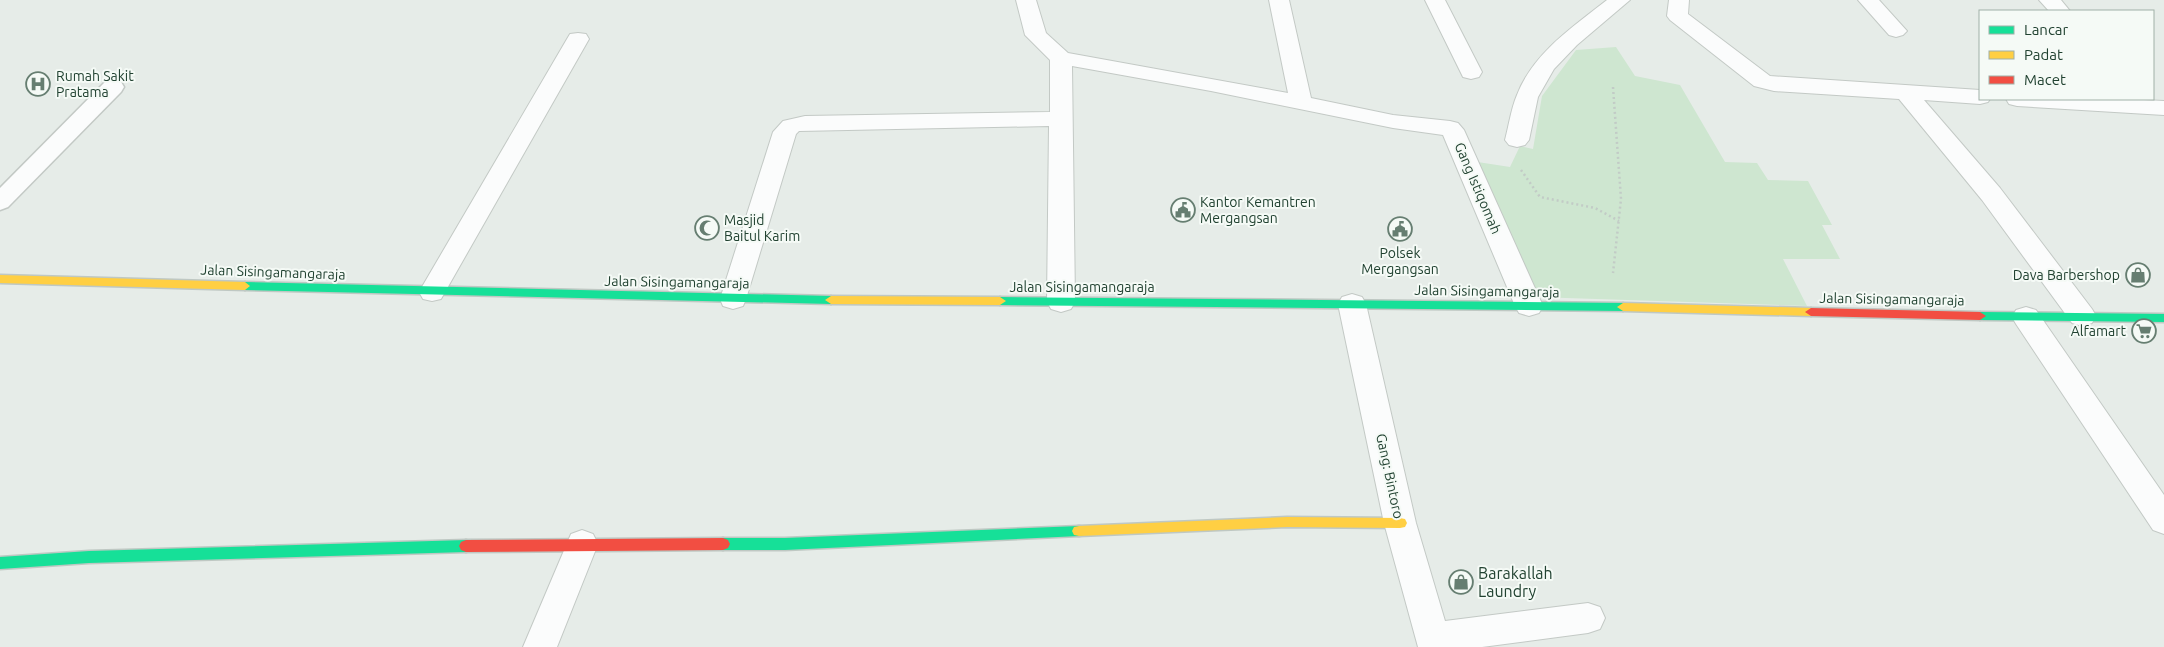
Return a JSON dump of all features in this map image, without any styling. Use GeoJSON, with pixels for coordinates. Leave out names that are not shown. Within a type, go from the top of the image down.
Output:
{"type":"FeatureCollection","features":[{"type":"Feature","properties":{"kind":"main road","name":"Jalan Sisingamangaraja"},"geometry":{"type":"LineString","coordinates":[[0,279],[733,299],[1529,306],[2164,318]]}},
{"type":"Feature","properties":{"kind":"main road"},"geometry":{"type":"LineString","coordinates":[[0,563],[99,556],[394,547],[582,544],[785,544],[1287,522],[1400,523]]}},
{"type":"Feature","properties":{"kind":"street"},"geometry":{"type":"LineString","coordinates":[[1026,0],[1036,35],[1061,58],[1167,75],[1302,102],[1279,0]]}},
{"type":"Feature","properties":{"kind":"street"},"geometry":{"type":"LineString","coordinates":[[1435,0],[1471,72]]}},
{"type":"Feature","properties":{"kind":"street"},"geometry":{"type":"LineString","coordinates":[[1517,140],[1529,92],[1545,65],[1620,0]]}},
{"type":"Feature","properties":{"kind":"street"},"geometry":{"type":"LineString","coordinates":[[1679,0],[1677,16],[1762,81],[1774,84],[1979,96]]}},
{"type":"Feature","properties":{"kind":"street"},"geometry":{"type":"LineString","coordinates":[[1868,0],[1896,31]]}},
{"type":"Feature","properties":{"kind":"street"},"geometry":{"type":"LineString","coordinates":[[2049,0],[2059,10]]}},
{"type":"Feature","properties":{"kind":"street"},"geometry":{"type":"LineString","coordinates":[[432,292],[578,39]]}},
{"type":"Feature","properties":{"kind":"street"},"geometry":{"type":"LineString","coordinates":[[1061,58],[1061,302]]}},
{"type":"Feature","properties":{"kind":"street"},"geometry":{"type":"LineString","coordinates":[[1905,92],[1991,194],[2082,316]]}},
{"type":"Feature","properties":{"kind":"street"},"geometry":{"type":"LineString","coordinates":[[2045,100],[2156,104]]}},
{"type":"Feature","properties":{"kind":"street","name":"Gang Istiqomah"},"geometry":{"type":"LineString","coordinates":[[1302,102],[1402,124],[1450,128],[1456,135],[1529,306]]}},
{"type":"Feature","properties":{"kind":"street"},"geometry":{"type":"LineString","coordinates":[[733,299],[785,132],[789,127],[805,123],[1060,120]]}},
{"type":"Feature","properties":{"kind":"street","name":"Gang: Bintoro"},"geometry":{"type":"LineString","coordinates":[[1352,304],[1400,523],[1434,643]]}},
{"type":"Feature","properties":{"kind":"street"},"geometry":{"type":"LineString","coordinates":[[2026,316],[2164,521]]}},
{"type":"Feature","properties":{"kind":"street"},"geometry":{"type":"LineString","coordinates":[[540,647],[582,544]]}},
{"type":"Feature","properties":{"kind":"street"},"geometry":{"type":"LineString","coordinates":[[1434,643],[1588,618]]}},
{"type":"Feature","properties":{"kind":"lane"},"geometry":{"type":"LineString","coordinates":[[0,202],[113,88]]}},
{"type":"Feature","properties":{"kind":"path"},"geometry":{"type":"LineString","coordinates":[[1604,307],[1610,298],[1621,199],[1613,87]]}},
{"type":"Feature","properties":{"kind":"path"},"geometry":{"type":"LineString","coordinates":[[1517,164],[1540,197],[1595,208],[1619,221]]}},
{"type":"Feature","properties":{"kind":"green space"},"geometry":{"type":"Polygon","coordinates":[[[1616,47],[1635,76],[1680,85],[1725,162],[1757,163],[1768,180],[1808,181],[1832,225],[1822,225],[1840,259],[1783,259],[1807,306],[1535,297],[1471,161],[1510,167],[1520,146],[1533,149],[1542,96],[1576,50],[1616,47]]]}},
{"type":"Feature","properties":{"kind":"traffic: fast"},"geometry":{"type":"LineString","coordinates":[[245,286],[831,300]]}},
{"type":"Feature","properties":{"kind":"traffic: fast"},"geometry":{"type":"LineString","coordinates":[[1000,301],[1623,307]]}},
{"type":"Feature","properties":{"kind":"traffic: fast"},"geometry":{"type":"LineString","coordinates":[[1980,316],[2164,318]]}},
{"type":"Feature","properties":{"kind":"traffic: fast"},"geometry":{"type":"LineString","coordinates":[[723,544],[785,544],[1079,531]]}},
{"type":"Feature","properties":{"kind":"traffic: fast"},"geometry":{"type":"LineString","coordinates":[[0,563],[89,557],[466,546]]}},
{"type":"Feature","properties":{"kind":"traffic: slow"},"geometry":{"type":"LineString","coordinates":[[0,279],[245,286]]}},
{"type":"Feature","properties":{"kind":"traffic: slow"},"geometry":{"type":"LineString","coordinates":[[831,300],[1000,301]]}},
{"type":"Feature","properties":{"kind":"traffic: slow"},"geometry":{"type":"LineString","coordinates":[[1623,307],[1811,312]]}},
{"type":"Feature","properties":{"kind":"traffic: slow"},"geometry":{"type":"LineString","coordinates":[[1079,531],[1287,522],[1400,523]]}},
{"type":"Feature","properties":{"kind":"traffic: jam"},"geometry":{"type":"LineString","coordinates":[[1811,312],[1980,316]]}},
{"type":"Feature","properties":{"kind":"traffic: jam"},"geometry":{"type":"LineString","coordinates":[[466,546],[723,544]]}},
{"type":"Feature","properties":{"kind":"place","name":"Rumah Sakit Pratama"},"geometry":{"type":"Point","coordinates":[38,84]}},
{"type":"Feature","properties":{"kind":"place","name":"Kantor Kemantren Mergangsan"},"geometry":{"type":"Point","coordinates":[1183,210]}},
{"type":"Feature","properties":{"kind":"place","name":"Masjid Baitul Karim"},"geometry":{"type":"Point","coordinates":[707,228]}},
{"type":"Feature","properties":{"kind":"place","name":"Polsek Mergangsan"},"geometry":{"type":"Point","coordinates":[1400,229]}},
{"type":"Feature","properties":{"kind":"place","name":"Dava Barbershop"},"geometry":{"type":"Point","coordinates":[2138,275]}},
{"type":"Feature","properties":{"kind":"place","name":"Alfamart"},"geometry":{"type":"Point","coordinates":[2144,331]}},
{"type":"Feature","properties":{"kind":"place","name":"Barakallah Laundry"},"geometry":{"type":"Point","coordinates":[1461,582]}}]}
